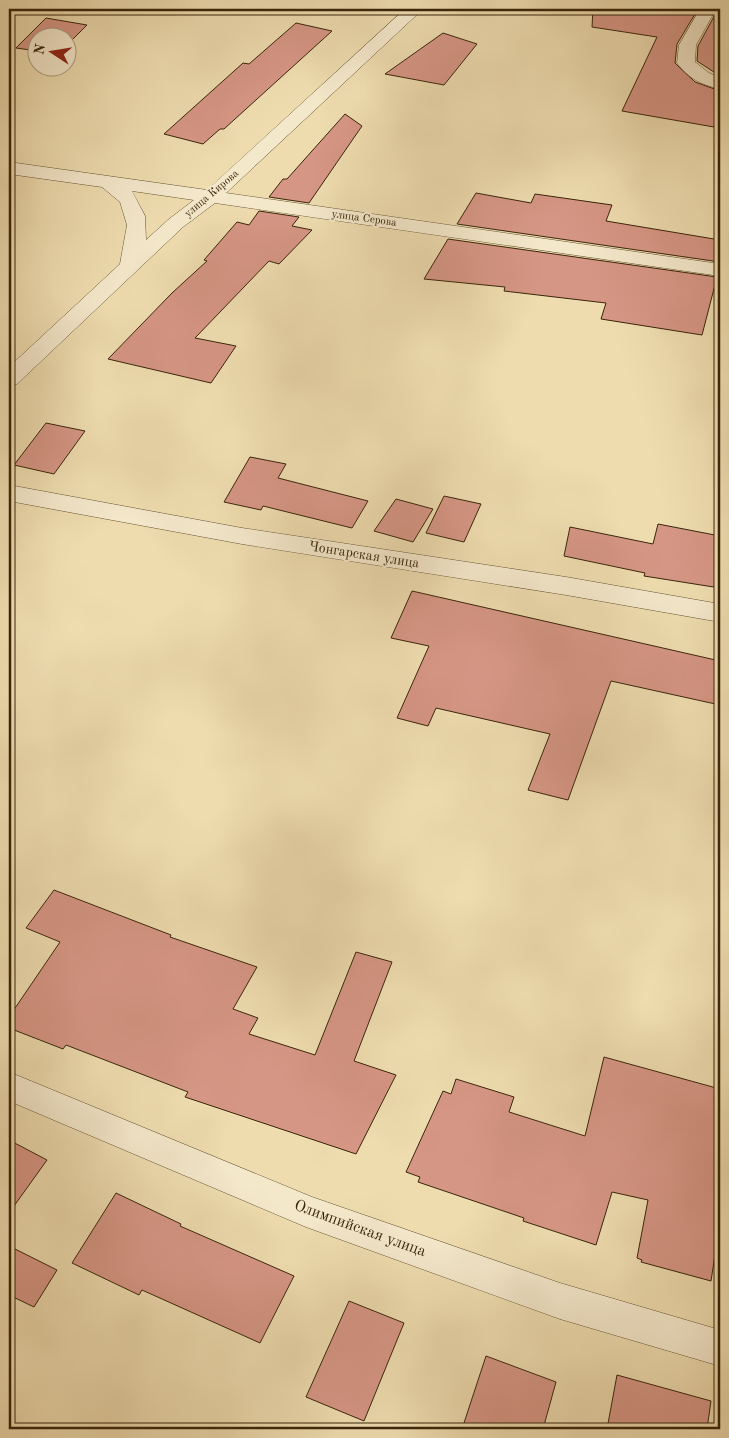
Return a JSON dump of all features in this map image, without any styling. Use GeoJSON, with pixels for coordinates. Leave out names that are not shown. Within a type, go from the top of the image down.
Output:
{"type":"FeatureCollection","features":[{"type":"Feature","properties":{"kind":"street","name":"улица Кирова"},"geometry":{"type":"LineString","coordinates":[[9,379],[176,223],[210,198],[415,9]]}},
{"type":"Feature","properties":{"kind":"street"},"geometry":{"type":"LineString","coordinates":[[708,9],[686,50],[686,63],[692,72],[720,84]]}},
{"type":"Feature","properties":{"kind":"street","name":"улица Серова"},"geometry":{"type":"LineString","coordinates":[[9,168],[720,270]]}},
{"type":"Feature","properties":{"kind":"street"},"geometry":{"type":"LineString","coordinates":[[109,183],[129,201],[134,214],[137,244],[130,266]]}},
{"type":"Feature","properties":{"kind":"street","name":"Чонгарская улица"},"geometry":{"type":"LineString","coordinates":[[9,493],[242,536],[566,586],[720,613]]}},
{"type":"Feature","properties":{"kind":"street","name":"Олимпийская улица"},"geometry":{"type":"LineString","coordinates":[[9,1086],[306,1211],[560,1301],[720,1348]]}},
{"type":"Feature","properties":{"kind":"building"},"geometry":{"type":"Polygon","coordinates":[[[593,9],[698,9],[677,44],[675,63],[695,82],[720,91],[720,110],[714,127],[622,111],[657,37],[592,27],[593,9]]]}},
{"type":"Feature","properties":{"kind":"building"},"geometry":{"type":"Polygon","coordinates":[[[718,9],[720,9],[720,76],[697,61],[698,46],[718,9]]]}},
{"type":"Feature","properties":{"kind":"building"},"geometry":{"type":"Polygon","coordinates":[[[46,18],[87,25],[78,34],[78,28],[36,28],[46,18]]]}},
{"type":"Feature","properties":{"kind":"building"},"geometry":{"type":"Polygon","coordinates":[[[296,23],[332,31],[224,129],[220,129],[203,144],[164,134],[243,63],[249,64],[296,23]]]}},
{"type":"Feature","properties":{"kind":"building"},"geometry":{"type":"Polygon","coordinates":[[[443,33],[477,44],[444,85],[385,74],[443,33]]]}},
{"type":"Feature","properties":{"kind":"building"},"geometry":{"type":"Polygon","coordinates":[[[28,36],[28,50],[16,48],[28,36]]]}},
{"type":"Feature","properties":{"kind":"building"},"geometry":{"type":"Polygon","coordinates":[[[345,114],[362,126],[309,203],[269,197],[283,179],[287,179],[345,114]]]}},
{"type":"Feature","properties":{"kind":"building"},"geometry":{"type":"Polygon","coordinates":[[[476,193],[531,203],[535,194],[612,205],[606,221],[720,240],[720,262],[457,224],[476,193]]]}},
{"type":"Feature","properties":{"kind":"building"},"geometry":{"type":"Polygon","coordinates":[[[259,211],[299,217],[292,226],[312,230],[279,264],[269,261],[195,338],[236,346],[211,383],[108,359],[172,293],[207,261],[204,260],[237,222],[249,225],[259,211]]]}},
{"type":"Feature","properties":{"kind":"building"},"geometry":{"type":"Polygon","coordinates":[[[448,239],[717,277],[702,335],[601,319],[606,303],[504,291],[505,287],[424,279],[448,239]]]}},
{"type":"Feature","properties":{"kind":"building"},"geometry":{"type":"Polygon","coordinates":[[[46,423],[85,431],[54,474],[14,465],[46,423]]]}},
{"type":"Feature","properties":{"kind":"building"},"geometry":{"type":"Polygon","coordinates":[[[250,457],[286,464],[278,478],[368,501],[352,528],[263,506],[261,510],[224,502],[250,457]]]}},
{"type":"Feature","properties":{"kind":"building"},"geometry":{"type":"Polygon","coordinates":[[[444,496],[481,504],[464,542],[426,533],[444,496]]]}},
{"type":"Feature","properties":{"kind":"building"},"geometry":{"type":"Polygon","coordinates":[[[396,499],[433,509],[413,542],[374,531],[396,499]]]}},
{"type":"Feature","properties":{"kind":"building"},"geometry":{"type":"Polygon","coordinates":[[[658,524],[720,536],[720,588],[644,576],[645,573],[564,556],[570,527],[653,544],[658,524]]]}},
{"type":"Feature","properties":{"kind":"building"},"geometry":{"type":"Polygon","coordinates":[[[412,591],[720,661],[720,705],[611,681],[568,800],[528,790],[550,734],[436,708],[428,726],[397,718],[429,646],[391,638],[412,591]]]}},
{"type":"Feature","properties":{"kind":"building"},"geometry":{"type":"Polygon","coordinates":[[[54,890],[171,935],[170,937],[257,967],[233,1009],[258,1018],[249,1034],[315,1055],[356,952],[392,962],[354,1061],[396,1075],[356,1154],[185,1097],[188,1092],[66,1045],[63,1049],[9,1028],[9,1017],[60,942],[26,928],[54,890]]]}},
{"type":"Feature","properties":{"kind":"building"},"geometry":{"type":"Polygon","coordinates":[[[604,1057],[720,1089],[720,1223],[711,1281],[641,1262],[642,1260],[637,1258],[648,1200],[612,1192],[596,1245],[523,1221],[524,1218],[418,1182],[420,1177],[406,1172],[443,1091],[451,1094],[456,1079],[514,1097],[509,1112],[585,1136],[604,1057]]]}},
{"type":"Feature","properties":{"kind":"building"},"geometry":{"type":"Polygon","coordinates":[[[9,1140],[47,1160],[9,1213],[9,1140]]]}},
{"type":"Feature","properties":{"kind":"building"},"geometry":{"type":"Polygon","coordinates":[[[116,1193],[181,1224],[180,1226],[294,1276],[260,1343],[142,1290],[139,1295],[72,1263],[116,1193]]]}},
{"type":"Feature","properties":{"kind":"building"},"geometry":{"type":"Polygon","coordinates":[[[9,1246],[57,1270],[34,1307],[9,1295],[9,1246]]]}},
{"type":"Feature","properties":{"kind":"building"},"geometry":{"type":"Polygon","coordinates":[[[349,1301],[404,1323],[364,1421],[306,1397],[349,1301]]]}},
{"type":"Feature","properties":{"kind":"building"},"geometry":{"type":"Polygon","coordinates":[[[486,1356],[556,1382],[543,1429],[462,1429],[486,1356]]]}},
{"type":"Feature","properties":{"kind":"building"},"geometry":{"type":"Polygon","coordinates":[[[617,1375],[711,1401],[707,1429],[607,1429],[617,1375]]]}}]}
